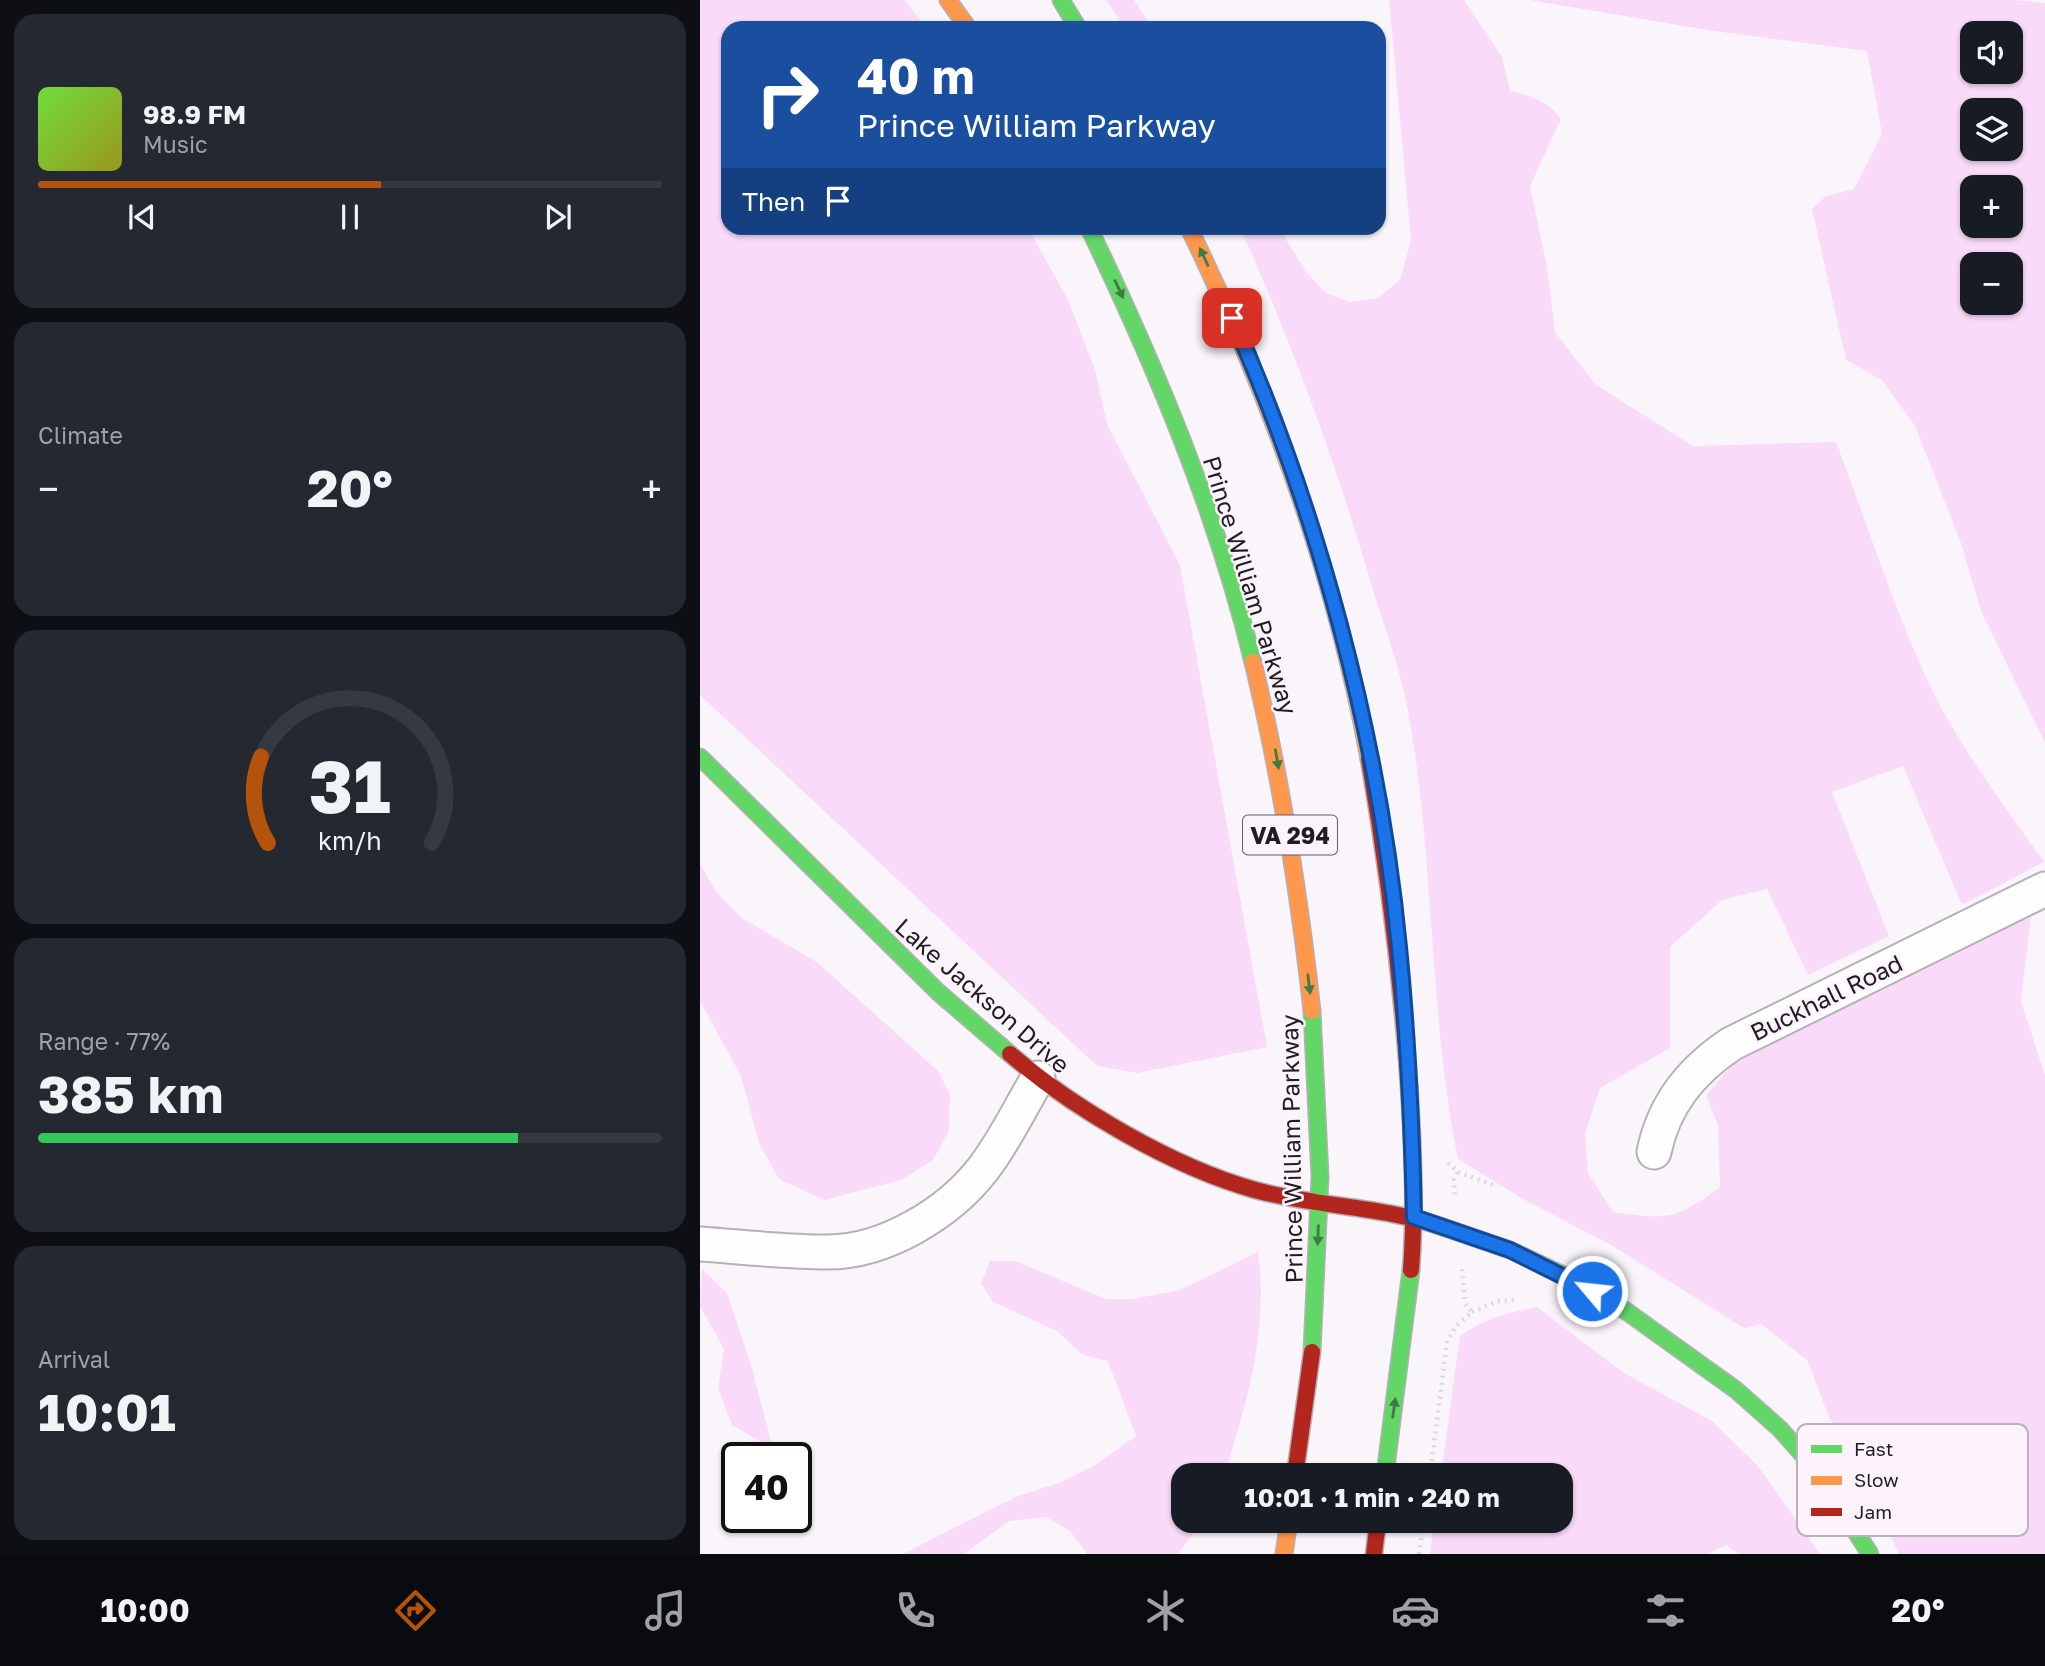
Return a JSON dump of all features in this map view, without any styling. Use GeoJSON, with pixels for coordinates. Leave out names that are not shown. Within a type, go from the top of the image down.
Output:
{"type":"FeatureCollection","features":[{"type":"Feature","properties":{"kind":"main road"},"geometry":{"type":"LineString","coordinates":[[948,0],[963,21]]}},
{"type":"Feature","properties":{"kind":"main road"},"geometry":{"type":"LineString","coordinates":[[1061,0],[1074,21]]}},
{"type":"Feature","properties":{"kind":"main road","name":"Prince William Parkway"},"geometry":{"type":"LineString","coordinates":[[1092,235],[1146,347],[1195,472],[1239,606],[1269,714],[1293,854],[1317,1079],[1319,1202],[1315,1315],[1296,1463]]}},
{"type":"Feature","properties":{"kind":"main road"},"geometry":{"type":"LineString","coordinates":[[1192,235],[1252,363],[1295,477],[1331,594],[1361,718],[1381,819],[1399,945],[1412,1132],[1414,1217],[1409,1295],[1387,1463]]}},
{"type":"Feature","properties":{"kind":"main road","name":"Lake Jackson Drive"},"geometry":{"type":"LineString","coordinates":[[700,757],[938,992],[1038,1078],[1104,1121],[1174,1158],[1262,1192],[1414,1217],[1510,1250],[1576,1281],[1626,1311],[1736,1390],[1780,1429],[1797,1448]]}},
{"type":"Feature","properties":{"kind":"main road"},"geometry":{"type":"LineString","coordinates":[[1284,1554],[1287,1533]]}},
{"type":"Feature","properties":{"kind":"main road"},"geometry":{"type":"LineString","coordinates":[[1374,1554],[1377,1533]]}},
{"type":"Feature","properties":{"kind":"main road","name":"Lake Jackson Drive"},"geometry":{"type":"LineString","coordinates":[[1859,1536],[1870,1554]]}},
{"type":"Feature","properties":{"kind":"street","name":"Buckhall Road"},"geometry":{"type":"LineString","coordinates":[[1654,1152],[1659,1130],[1685,1083],[1709,1059],[1731,1044],[2045,889]]}},
{"type":"Feature","properties":{"kind":"street"},"geometry":{"type":"LineString","coordinates":[[700,1244],[830,1252],[858,1248],[903,1231],[930,1217],[962,1192],[984,1168],[1038,1078]]}},
{"type":"Feature","properties":{"kind":"path"},"geometry":{"type":"LineString","coordinates":[[1458,1172],[1494,1185]]}},
{"type":"Feature","properties":{"kind":"path"},"geometry":{"type":"LineString","coordinates":[[1432,1463],[1447,1342],[1456,1326],[1472,1312],[1498,1301],[1514,1300]]}},
{"type":"Feature","properties":{"kind":"path"},"geometry":{"type":"LineString","coordinates":[[1465,1303],[1472,1312]]}},
{"type":"Feature","properties":{"kind":"path"},"geometry":{"type":"LineString","coordinates":[[1419,1554],[1422,1533]]}},
{"type":"Feature","properties":{"kind":"shaded area"},"geometry":{"type":"Polygon","coordinates":[[[700,0],[905,0],[921,21],[721,21],[721,235],[1032,235],[1067,298],[1095,369],[1107,424],[1180,565],[1267,1047],[1137,1073],[1097,1066],[700,695],[700,0]]]}},
{"type":"Feature","properties":{"kind":"shaded area"},"geometry":{"type":"Polygon","coordinates":[[[1106,0],[1134,0],[1148,21],[1120,21],[1106,0]]]}},
{"type":"Feature","properties":{"kind":"shaded area"},"geometry":{"type":"Polygon","coordinates":[[[1389,0],[1464,0],[1502,57],[1510,91],[1538,100],[1550,107],[1561,119],[1530,186],[1547,267],[1555,332],[1596,385],[1693,446],[1836,442],[1894,599],[1933,692],[1971,758],[2044,862],[1962,905],[1903,766],[1832,792],[1889,936],[1808,975],[1767,889],[1722,900],[1670,947],[1670,1048],[1600,1088],[1585,1134],[1588,1173],[1613,1212],[1659,1216],[1681,1212],[1720,1187],[1718,1125],[1706,1096],[1739,1056],[2031,914],[2021,1002],[2045,1075],[2045,1554],[1899,1554],[1891,1536],[2028,1536],[2028,1424],[1833,1424],[1807,1360],[1761,1324],[1744,1328],[1613,1246],[1523,1199],[1458,1159],[1441,1044],[1422,812],[1405,696],[1329,452],[1296,361],[1243,235],[1283,235],[1307,273],[1326,293],[1350,302],[1378,298],[1400,280],[1411,240],[1389,0]]]}},
{"type":"Feature","properties":{"kind":"shaded area"},"geometry":{"type":"Polygon","coordinates":[[[1529,0],[2014,0],[2045,3],[2045,743],[1981,611],[1961,543],[1915,426],[1882,380],[1846,360],[1812,209],[1826,196],[1854,189],[1882,134],[1867,51],[1714,31],[1529,0]]]}},
{"type":"Feature","properties":{"kind":"shaded area"},"geometry":{"type":"Polygon","coordinates":[[[700,864],[717,893],[742,918],[818,963],[938,1071],[950,1095],[949,1131],[933,1160],[901,1180],[824,1200],[779,1179],[759,1143],[741,1076],[700,1001],[700,864]]]}},
{"type":"Feature","properties":{"kind":"shaded area"},"geometry":{"type":"Polygon","coordinates":[[[1258,1252],[1261,1308],[1254,1365],[1228,1463],[1171,1463],[1171,1533],[1193,1533],[1178,1554],[1087,1554],[1070,1531],[1046,1517],[1009,1521],[964,1554],[903,1554],[1018,1496],[1059,1483],[1097,1464],[1136,1436],[1108,1361],[1083,1355],[1057,1331],[993,1302],[981,1283],[990,1261],[1015,1261],[1106,1299],[1133,1299],[1180,1290],[1258,1252]]]}},
{"type":"Feature","properties":{"kind":"shaded area"},"geometry":{"type":"Polygon","coordinates":[[[702,1269],[727,1293],[751,1365],[771,1442],[761,1442],[732,1425],[718,1388],[724,1349],[700,1306],[702,1269]]]}},
{"type":"Feature","properties":{"kind":"shaded area"},"geometry":{"type":"Polygon","coordinates":[[[1537,1307],[1624,1373],[1712,1421],[1758,1466],[1797,1521],[1797,1536],[1807,1536],[1820,1554],[1739,1554],[1726,1545],[1708,1554],[1430,1554],[1433,1533],[1573,1533],[1573,1463],[1443,1463],[1460,1336],[1488,1320],[1537,1307]]]}},
{"type":"Feature","properties":{"kind":"traffic: fast"},"geometry":{"type":"LineString","coordinates":[[1061,0],[1074,21]]}},
{"type":"Feature","properties":{"kind":"traffic: fast"},"geometry":{"type":"LineString","coordinates":[[1092,235],[1161,387],[1203,495],[1253,662]]}},
{"type":"Feature","properties":{"kind":"traffic: fast"},"geometry":{"type":"LineString","coordinates":[[700,757],[938,992],[1010,1054]]}},
{"type":"Feature","properties":{"kind":"traffic: fast"},"geometry":{"type":"LineString","coordinates":[[1312,1011],[1320,1177],[1312,1352]]}},
{"type":"Feature","properties":{"kind":"traffic: fast"},"geometry":{"type":"LineString","coordinates":[[1443,1227],[1510,1250],[1576,1281],[1626,1311],[1736,1390],[1780,1429],[1797,1448]]}},
{"type":"Feature","properties":{"kind":"traffic: fast"},"geometry":{"type":"LineString","coordinates":[[1387,1463],[1411,1270]]}},
{"type":"Feature","properties":{"kind":"traffic: fast"},"geometry":{"type":"LineString","coordinates":[[1859,1536],[1870,1554]]}},
{"type":"Feature","properties":{"kind":"traffic: slow"},"geometry":{"type":"LineString","coordinates":[[948,0],[963,21]]}},
{"type":"Feature","properties":{"kind":"traffic: slow"},"geometry":{"type":"LineString","coordinates":[[1192,235],[1247,356],[1297,487],[1338,621],[1369,759]]}},
{"type":"Feature","properties":{"kind":"traffic: slow"},"geometry":{"type":"LineString","coordinates":[[1253,662],[1288,836],[1312,1011]]}},
{"type":"Feature","properties":{"kind":"traffic: slow"},"geometry":{"type":"LineString","coordinates":[[1284,1554],[1287,1533]]}},
{"type":"Feature","properties":{"kind":"traffic: jam"},"geometry":{"type":"LineString","coordinates":[[1369,759],[1392,915],[1408,1072],[1413,1171],[1411,1270]]}},
{"type":"Feature","properties":{"kind":"traffic: jam"},"geometry":{"type":"LineString","coordinates":[[1010,1054],[1094,1115],[1191,1167],[1278,1196],[1397,1215],[1443,1227]]}},
{"type":"Feature","properties":{"kind":"traffic: jam"},"geometry":{"type":"LineString","coordinates":[[1297,1463],[1312,1352]]}},
{"type":"Feature","properties":{"kind":"traffic: jam"},"geometry":{"type":"LineString","coordinates":[[1374,1554],[1377,1533]]}},
{"type":"Feature","properties":{"kind":"route"},"geometry":{"type":"LineString","coordinates":[[1232,318],[1295,477],[1331,594],[1361,718],[1381,819],[1399,945],[1412,1132],[1414,1217],[1510,1250],[1592,1291]]}}]}
